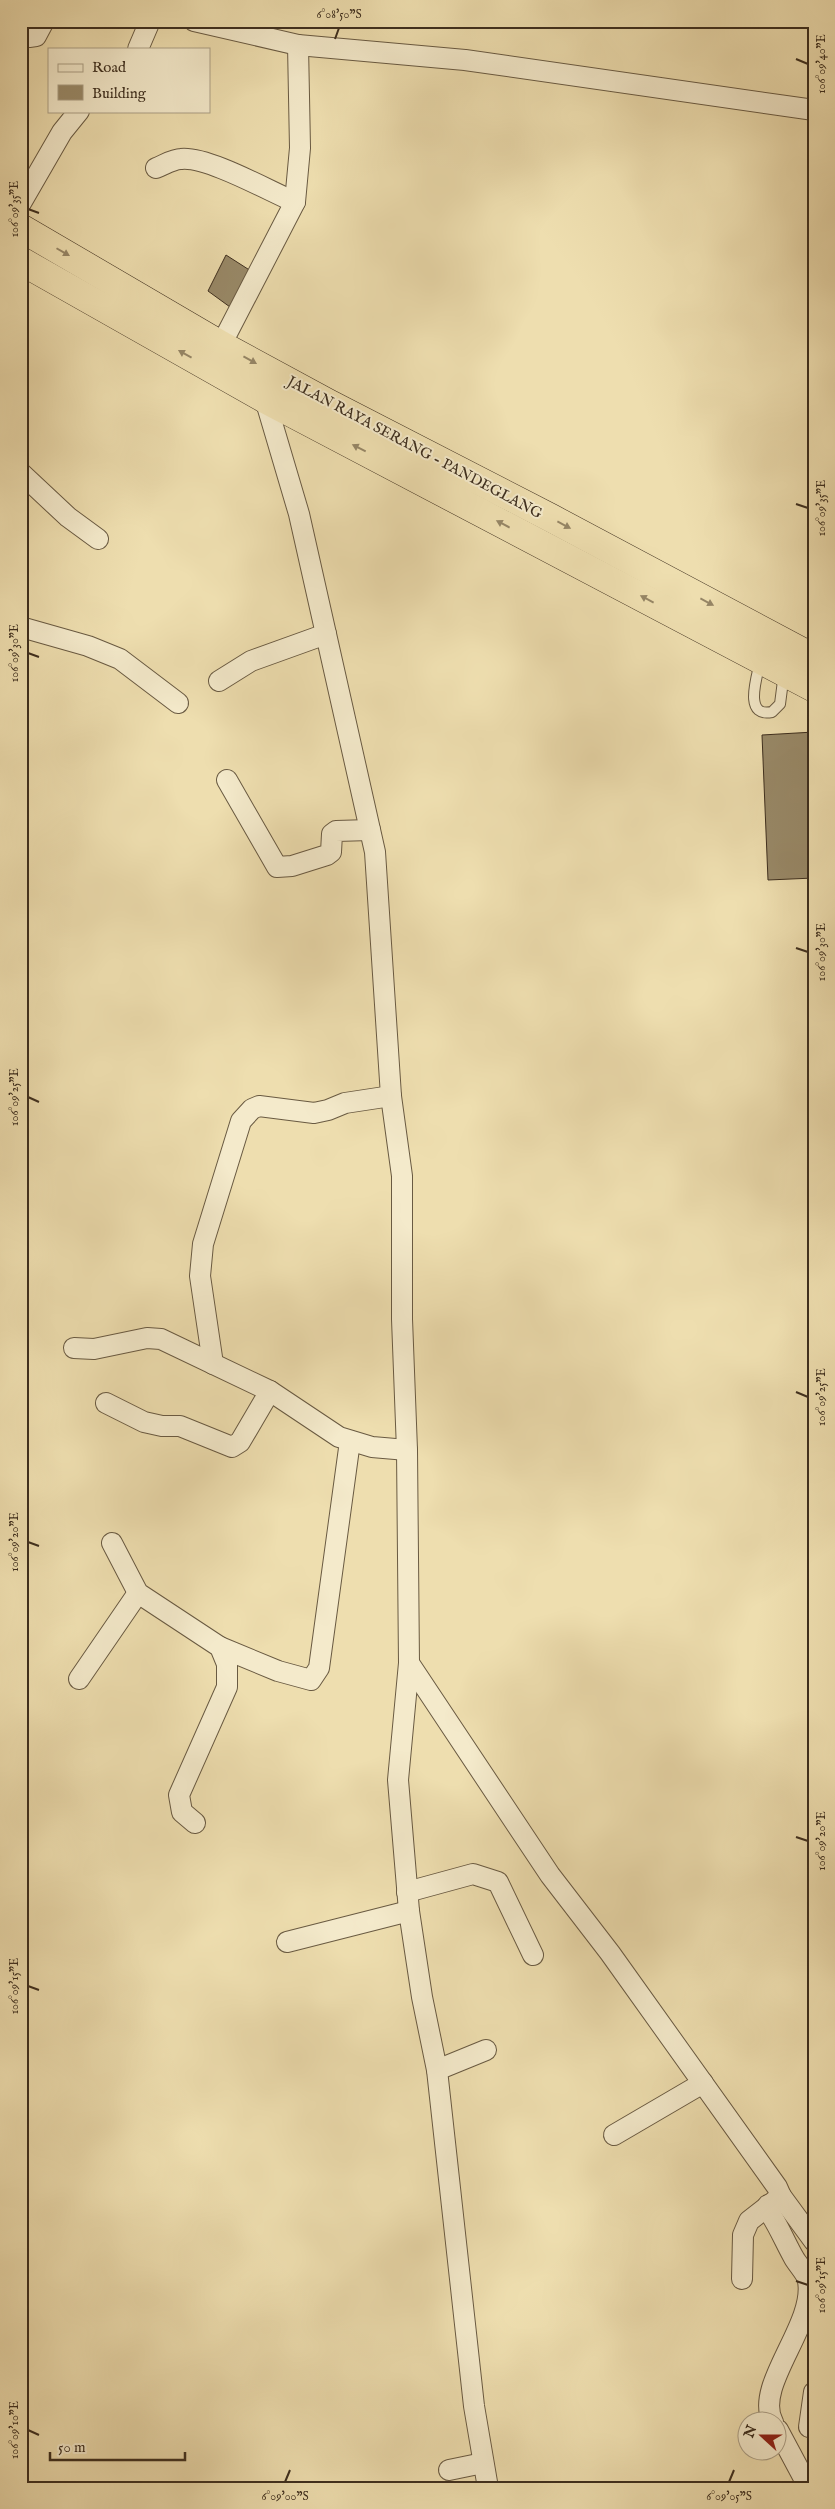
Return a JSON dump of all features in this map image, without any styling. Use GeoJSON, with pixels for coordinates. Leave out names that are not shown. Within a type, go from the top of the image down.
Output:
{"type":"FeatureCollection","features":[{"type":"Feature","properties":{"kind":"highway","name":"JALAN RAYA SERANG - PANDEGLANG"},"geometry":{"type":"LineString","coordinates":[[21,228],[221,344],[814,658]]}},
{"type":"Feature","properties":{"kind":"highway","name":"JALAN RAYA SERANG - PANDEGLANG"},"geometry":{"type":"LineString","coordinates":[[21,261],[265,399],[814,688]]}},
{"type":"Feature","properties":{"kind":"street"},"geometry":{"type":"LineString","coordinates":[[21,34],[29,37],[36,36],[44,21]]}},
{"type":"Feature","properties":{"kind":"street"},"geometry":{"type":"LineString","coordinates":[[138,48],[150,21]]}},
{"type":"Feature","properties":{"kind":"street"},"geometry":{"type":"LineString","coordinates":[[194,21],[298,45],[465,60],[814,110]]}},
{"type":"Feature","properties":{"kind":"street"},"geometry":{"type":"LineString","coordinates":[[221,344],[295,202],[300,148],[298,45]]}},
{"type":"Feature","properties":{"kind":"street"},"geometry":{"type":"LineString","coordinates":[[21,203],[62,132],[77,112]]}},
{"type":"Feature","properties":{"kind":"street"},"geometry":{"type":"LineString","coordinates":[[156,168],[181,158],[195,160],[212,165],[295,202]]}},
{"type":"Feature","properties":{"kind":"street"},"geometry":{"type":"LineString","coordinates":[[265,399],[299,514],[376,852],[383,1098],[402,1176],[402,1319],[407,1450],[409,1662],[398,1780],[408,1902],[422,1997],[437,2070],[474,2406],[488,2488]]}},
{"type":"Feature","properties":{"kind":"street"},"geometry":{"type":"LineString","coordinates":[[21,473],[68,518],[98,539]]}},
{"type":"Feature","properties":{"kind":"street"},"geometry":{"type":"LineString","coordinates":[[21,628],[88,646],[120,659],[178,703]]}},
{"type":"Feature","properties":{"kind":"street"},"geometry":{"type":"LineString","coordinates":[[218,681],[251,662],[326,634]]}},
{"type":"Feature","properties":{"kind":"street"},"geometry":{"type":"LineString","coordinates":[[226,780],[277,868],[292,866],[327,855],[331,852],[332,834],[336,831],[370,830]]}},
{"type":"Feature","properties":{"kind":"street"},"geometry":{"type":"LineString","coordinates":[[213,1364],[200,1276],[203,1244],[240,1121],[252,1109],[259,1106],[314,1112],[328,1110],[345,1103],[383,1098]]}},
{"type":"Feature","properties":{"kind":"street"},"geometry":{"type":"LineString","coordinates":[[74,1348],[94,1349],[147,1338],[160,1338],[270,1391],[316,1424],[361,1444],[407,1450]]}},
{"type":"Feature","properties":{"kind":"street"},"geometry":{"type":"LineString","coordinates":[[106,1404],[144,1422],[162,1426],[180,1426],[232,1447],[240,1442],[270,1391]]}},
{"type":"Feature","properties":{"kind":"street"},"geometry":{"type":"LineString","coordinates":[[112,1543],[138,1594],[220,1647],[297,1677],[311,1680],[319,1668],[361,1444]]}},
{"type":"Feature","properties":{"kind":"street"},"geometry":{"type":"LineString","coordinates":[[79,1679],[138,1594]]}},
{"type":"Feature","properties":{"kind":"street"},"geometry":{"type":"LineString","coordinates":[[195,1823],[182,1812],[179,1795],[227,1687],[227,1664],[220,1647]]}},
{"type":"Feature","properties":{"kind":"street"},"geometry":{"type":"LineString","coordinates":[[409,1662],[550,1875],[610,1952],[694,2088],[760,2161],[773,2201],[771,2215],[808,2280],[807,2302],[802,2324],[773,2383],[770,2403],[771,2412]]}},
{"type":"Feature","properties":{"kind":"street"},"geometry":{"type":"LineString","coordinates":[[287,1942],[408,1902],[473,1874],[498,1882],[533,1955]]}},
{"type":"Feature","properties":{"kind":"street"},"geometry":{"type":"LineString","coordinates":[[437,2070],[486,2050]]}},
{"type":"Feature","properties":{"kind":"street"},"geometry":{"type":"LineString","coordinates":[[614,2135],[694,2088]]}},
{"type":"Feature","properties":{"kind":"street"},"geometry":{"type":"LineString","coordinates":[[773,2201],[814,2241]]}},
{"type":"Feature","properties":{"kind":"street"},"geometry":{"type":"LineString","coordinates":[[742,2279],[744,2235],[749,2221],[773,2201]]}},
{"type":"Feature","properties":{"kind":"street"},"geometry":{"type":"LineString","coordinates":[[809,2427],[814,2392]]}},
{"type":"Feature","properties":{"kind":"street"},"geometry":{"type":"LineString","coordinates":[[788,2449],[809,2488]]}},
{"type":"Feature","properties":{"kind":"street"},"geometry":{"type":"LineString","coordinates":[[448,2470],[483,2463]]}},
{"type":"Feature","properties":{"kind":"lane"},"geometry":{"type":"LineString","coordinates":[[760,659],[753,701],[758,710],[772,712],[780,704],[784,672]]}},
{"type":"Feature","properties":{"kind":"building"},"geometry":{"type":"Polygon","coordinates":[[[226,255],[251,271],[230,307],[208,291],[226,255]]]}},
{"type":"Feature","properties":{"kind":"building"},"geometry":{"type":"Polygon","coordinates":[[[814,732],[814,878],[768,880],[762,735],[814,732]]]}}]}
